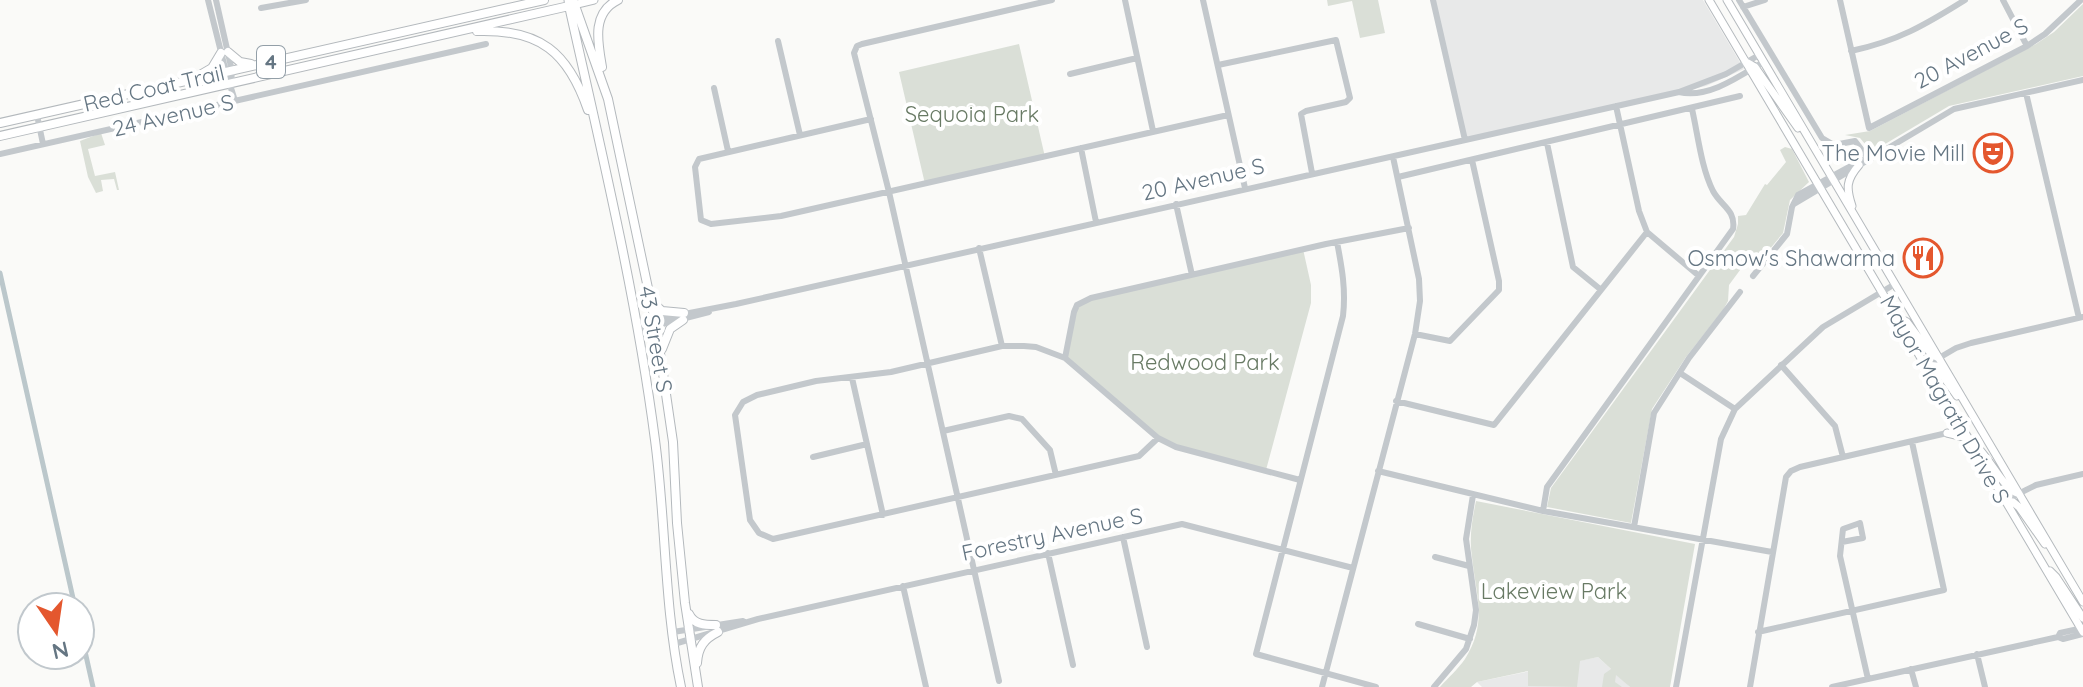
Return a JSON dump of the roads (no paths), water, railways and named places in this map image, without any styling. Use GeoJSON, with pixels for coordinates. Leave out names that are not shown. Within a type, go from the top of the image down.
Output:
{"type":"FeatureCollection","features":[{"type":"Feature","properties":{"kind":"highway","name":"Red Coat Trail"},"geometry":{"type":"LineString","coordinates":[[0,123],[543,0]]}},
{"type":"Feature","properties":{"kind":"highway"},"geometry":{"type":"LineString","coordinates":[[608,99],[598,29],[601,15],[618,0]]}},
{"type":"Feature","properties":{"kind":"highway","name":"4"},"geometry":{"type":"LineString","coordinates":[[448,34],[571,3]]}},
{"type":"Feature","properties":{"kind":"highway","name":"43 Street S"},"geometry":{"type":"LineString","coordinates":[[571,3],[608,99],[651,301],[673,442],[685,603],[698,687]]}},
{"type":"Feature","properties":{"kind":"highway","name":"43 Street S"},"geometry":{"type":"LineString","coordinates":[[571,3],[639,326],[656,444],[674,644],[681,687]]}},
{"type":"Feature","properties":{"kind":"highway"},"geometry":{"type":"LineString","coordinates":[[448,34],[509,32],[533,38],[554,50],[577,81],[601,151],[619,154]]}},
{"type":"Feature","properties":{"kind":"highway","name":"Red Coat Trail"},"geometry":{"type":"LineString","coordinates":[[0,136],[448,34]]}},
{"type":"Feature","properties":{"kind":"highway"},"geometry":{"type":"LineString","coordinates":[[188,81],[212,68],[224,52],[240,62],[260,64]]}},
{"type":"Feature","properties":{"kind":"highway"},"geometry":{"type":"LineString","coordinates":[[651,301],[662,311],[684,317]]}},
{"type":"Feature","properties":{"kind":"highway"},"geometry":{"type":"LineString","coordinates":[[661,358],[670,329],[684,317]]}},
{"type":"Feature","properties":{"kind":"highway"},"geometry":{"type":"LineString","coordinates":[[685,603],[694,621],[717,629],[701,646],[695,675]]}},
{"type":"Feature","properties":{"kind":"main road"},"geometry":{"type":"LineString","coordinates":[[571,3],[594,0]]}},
{"type":"Feature","properties":{"kind":"main road","name":"Mayor Magrath Drive S"},"geometry":{"type":"LineString","coordinates":[[1709,0],[1811,141],[2083,602]]}},
{"type":"Feature","properties":{"kind":"main road","name":"Mayor Magrath Drive S"},"geometry":{"type":"LineString","coordinates":[[1727,0],[1755,63],[1819,186],[2083,630]]}},
{"type":"Feature","properties":{"kind":"main road"},"geometry":{"type":"LineString","coordinates":[[1855,216],[1847,183],[1859,165]]}},
{"type":"Feature","properties":{"kind":"main road"},"geometry":{"type":"LineString","coordinates":[[1897,317],[1907,322],[1931,354],[1939,358]]}},
{"type":"Feature","properties":{"kind":"main road"},"geometry":{"type":"LineString","coordinates":[[1926,365],[1936,366],[1967,405]]}},
{"type":"Feature","properties":{"kind":"main road"},"geometry":{"type":"LineString","coordinates":[[1947,433],[1957,418]]}},
{"type":"Feature","properties":{"kind":"main road"},"geometry":{"type":"LineString","coordinates":[[1947,433],[1969,439],[1984,452],[2010,490],[2019,493]]}},
{"type":"Feature","properties":{"kind":"main road"},"geometry":{"type":"LineString","coordinates":[[2004,501],[2013,502],[2019,507],[2057,559]]}},
{"type":"Feature","properties":{"kind":"main road"},"geometry":{"type":"LineString","coordinates":[[2045,567],[2056,577],[2083,618]]}},
{"type":"Feature","properties":{"kind":"street"},"geometry":{"type":"LineString","coordinates":[[208,0],[235,101]]}},
{"type":"Feature","properties":{"kind":"street"},"geometry":{"type":"LineString","coordinates":[[216,0],[224,52]]}},
{"type":"Feature","properties":{"kind":"street"},"geometry":{"type":"LineString","coordinates":[[261,8],[306,0]]}},
{"type":"Feature","properties":{"kind":"street"},"geometry":{"type":"LineString","coordinates":[[999,681],[889,192],[854,53],[857,46],[1052,0]]}},
{"type":"Feature","properties":{"kind":"street"},"geometry":{"type":"LineString","coordinates":[[1125,0],[1153,131]]}},
{"type":"Feature","properties":{"kind":"street"},"geometry":{"type":"LineString","coordinates":[[1203,0],[1245,188]]}},
{"type":"Feature","properties":{"kind":"street"},"geometry":{"type":"LineString","coordinates":[[1433,0],[1465,140]]}},
{"type":"Feature","properties":{"kind":"street"},"geometry":{"type":"LineString","coordinates":[[1765,0],[1741,4],[1822,138],[1834,145],[1855,141],[1868,158]]}},
{"type":"Feature","properties":{"kind":"street"},"geometry":{"type":"LineString","coordinates":[[1840,0],[1851,51],[1888,43],[1965,0]]}},
{"type":"Feature","properties":{"kind":"street"},"geometry":{"type":"LineString","coordinates":[[2003,0],[2027,46]]}},
{"type":"Feature","properties":{"kind":"street","name":"20 Avenue S"},"geometry":{"type":"LineString","coordinates":[[1851,51],[1869,128],[2027,46],[2045,34],[2081,0]]}},
{"type":"Feature","properties":{"kind":"street"},"geometry":{"type":"LineString","coordinates":[[1218,65],[1332,38],[1336,40],[1350,98],[1346,102],[1301,114],[1312,173]]}},
{"type":"Feature","properties":{"kind":"street"},"geometry":{"type":"LineString","coordinates":[[778,41],[800,135]]}},
{"type":"Feature","properties":{"kind":"street","name":"24 Avenue S"},"geometry":{"type":"LineString","coordinates":[[0,154],[486,44]]}},
{"type":"Feature","properties":{"kind":"street"},"geometry":{"type":"LineString","coordinates":[[1070,74],[1137,58]]}},
{"type":"Feature","properties":{"kind":"street","name":"20 Avenue S"},"geometry":{"type":"LineString","coordinates":[[639,326],[1679,92],[1755,63]]}},
{"type":"Feature","properties":{"kind":"street"},"geometry":{"type":"LineString","coordinates":[[1832,178],[1954,109],[2083,80]]}},
{"type":"Feature","properties":{"kind":"street"},"geometry":{"type":"LineString","coordinates":[[714,88],[728,151]]}},
{"type":"Feature","properties":{"kind":"street"},"geometry":{"type":"LineString","coordinates":[[1926,365],[1971,343],[2081,318],[2026,93]]}},
{"type":"Feature","properties":{"kind":"street"},"geometry":{"type":"LineString","coordinates":[[1398,177],[1740,96]]}},
{"type":"Feature","properties":{"kind":"street"},"geometry":{"type":"LineString","coordinates":[[1616,106],[1639,211],[1647,232],[1699,276]]}},
{"type":"Feature","properties":{"kind":"street"},"geometry":{"type":"LineString","coordinates":[[1543,511],[1547,487],[1734,225],[1731,213],[1716,196],[1709,179],[1692,109]]}},
{"type":"Feature","properties":{"kind":"street"},"geometry":{"type":"LineString","coordinates":[[37,115],[43,144]]}},
{"type":"Feature","properties":{"kind":"street"},"geometry":{"type":"LineString","coordinates":[[871,119],[702,157],[696,161],[695,167],[700,216],[704,223],[773,217],[1228,115]]}},
{"type":"Feature","properties":{"kind":"street"},"geometry":{"type":"LineString","coordinates":[[1547,143],[1573,267],[1600,289]]}},
{"type":"Feature","properties":{"kind":"street"},"geometry":{"type":"LineString","coordinates":[[1081,148],[1096,222]]}},
{"type":"Feature","properties":{"kind":"street"},"geometry":{"type":"LineString","coordinates":[[1322,687],[1415,334],[1420,301],[1419,279],[1393,157]]}},
{"type":"Feature","properties":{"kind":"street"},"geometry":{"type":"LineString","coordinates":[[1753,276],[1787,234],[1798,195],[1819,186],[1854,162],[1868,158]]}},
{"type":"Feature","properties":{"kind":"street"},"geometry":{"type":"LineString","coordinates":[[1415,334],[1450,341],[1499,290],[1472,160]]}},
{"type":"Feature","properties":{"kind":"street"},"geometry":{"type":"LineString","coordinates":[[1176,204],[1192,275]]}},
{"type":"Feature","properties":{"kind":"street"},"geometry":{"type":"LineString","coordinates":[[1065,358],[1074,312],[1084,301],[1409,228]]}},
{"type":"Feature","properties":{"kind":"street"},"geometry":{"type":"LineString","coordinates":[[1396,401],[1494,425],[1647,232]]}},
{"type":"Feature","properties":{"kind":"street"},"geometry":{"type":"LineString","coordinates":[[1337,242],[1345,297],[1343,316],[1256,654],[1376,687]]}},
{"type":"Feature","properties":{"kind":"street"},"geometry":{"type":"LineString","coordinates":[[979,248],[1002,346]]}},
{"type":"Feature","properties":{"kind":"street"},"geometry":{"type":"LineString","coordinates":[[1676,687],[1721,439],[1735,409],[1823,327],[1895,284]]}},
{"type":"Feature","properties":{"kind":"street"},"geometry":{"type":"LineString","coordinates":[[1634,527],[1654,413],[1740,292]]}},
{"type":"Feature","properties":{"kind":"street"},"geometry":{"type":"LineString","coordinates":[[1158,438],[1139,456],[773,539],[759,533],[750,520],[735,424],[738,408],[757,395],[1002,346],[1036,347],[1065,358],[1158,438],[1176,447],[1300,480]]}},
{"type":"Feature","properties":{"kind":"street"},"geometry":{"type":"LineString","coordinates":[[1781,365],[1835,426],[1843,457]]}},
{"type":"Feature","properties":{"kind":"street"},"geometry":{"type":"LineString","coordinates":[[1680,373],[1735,409]]}},
{"type":"Feature","properties":{"kind":"street"},"geometry":{"type":"LineString","coordinates":[[852,378],[883,515]]}},
{"type":"Feature","properties":{"kind":"street"},"geometry":{"type":"LineString","coordinates":[[943,431],[1009,416],[1022,419],[1050,450],[1056,475]]}},
{"type":"Feature","properties":{"kind":"street"},"geometry":{"type":"LineString","coordinates":[[1750,687],[1786,477],[1791,471],[1947,433]]}},
{"type":"Feature","properties":{"kind":"street"},"geometry":{"type":"LineString","coordinates":[[1758,632],[1944,590],[1912,442]]}},
{"type":"Feature","properties":{"kind":"street"},"geometry":{"type":"LineString","coordinates":[[813,457],[867,444]]}},
{"type":"Feature","properties":{"kind":"street"},"geometry":{"type":"LineString","coordinates":[[1378,471],[1543,511],[1772,552]]}},
{"type":"Feature","properties":{"kind":"street"},"geometry":{"type":"LineString","coordinates":[[2004,501],[2036,485],[2083,474]]}},
{"type":"Feature","properties":{"kind":"street"},"geometry":{"type":"LineString","coordinates":[[1434,687],[1460,659],[1470,639],[1476,610],[1466,539],[1473,495]]}},
{"type":"Feature","properties":{"kind":"street","name":"Forestry Avenue S"},"geometry":{"type":"LineString","coordinates":[[673,632],[690,634],[717,629],[1182,524],[1353,568]]}},
{"type":"Feature","properties":{"kind":"street"},"geometry":{"type":"LineString","coordinates":[[1123,537],[1147,647]]}},
{"type":"Feature","properties":{"kind":"street"},"geometry":{"type":"LineString","coordinates":[[1842,542],[1840,556],[1868,679]]}},
{"type":"Feature","properties":{"kind":"street"},"geometry":{"type":"LineString","coordinates":[[1048,553],[1073,665]]}},
{"type":"Feature","properties":{"kind":"street"},"geometry":{"type":"LineString","coordinates":[[1435,557],[1469,566]]}},
{"type":"Feature","properties":{"kind":"street"},"geometry":{"type":"LineString","coordinates":[[903,586],[926,687]]}},
{"type":"Feature","properties":{"kind":"street"},"geometry":{"type":"LineString","coordinates":[[1418,624],[1470,639]]}},
{"type":"Feature","properties":{"kind":"street"},"geometry":{"type":"LineString","coordinates":[[1832,687],[2083,630]]}},
{"type":"Feature","properties":{"kind":"street","name":"Forestry Avenue S"},"geometry":{"type":"LineString","coordinates":[[674,644],[690,634]]}},
{"type":"Feature","properties":{"kind":"street"},"geometry":{"type":"LineString","coordinates":[[1977,654],[1985,687]]}},
{"type":"Feature","properties":{"kind":"street"},"geometry":{"type":"LineString","coordinates":[[1911,669],[1916,687]]}},
{"type":"Feature","properties":{"kind":"waterway"},"geometry":{"type":"LineString","coordinates":[[0,273],[71,591]]}},
{"type":"Feature","properties":{"kind":"waterway"},"geometry":{"type":"LineString","coordinates":[[89,671],[93,687]]}},
{"type":"Feature","properties":{"kind":"place","name":"The Movie Mill"},"geometry":{"type":"Point","coordinates":[1993,153]}},
{"type":"Feature","properties":{"kind":"place","name":"Osmow's Shawarma"},"geometry":{"type":"Point","coordinates":[1923,258]}},
{"type":"Feature","properties":{"kind":"park label","name":"Sequoia Park"},"geometry":{"type":"Point","coordinates":[972,114]}},
{"type":"Feature","properties":{"kind":"park label","name":"Redwood Park"},"geometry":{"type":"Point","coordinates":[1205,362]}},
{"type":"Feature","properties":{"kind":"park label","name":"Lakeview Park"},"geometry":{"type":"Point","coordinates":[1554,591]}}]}
